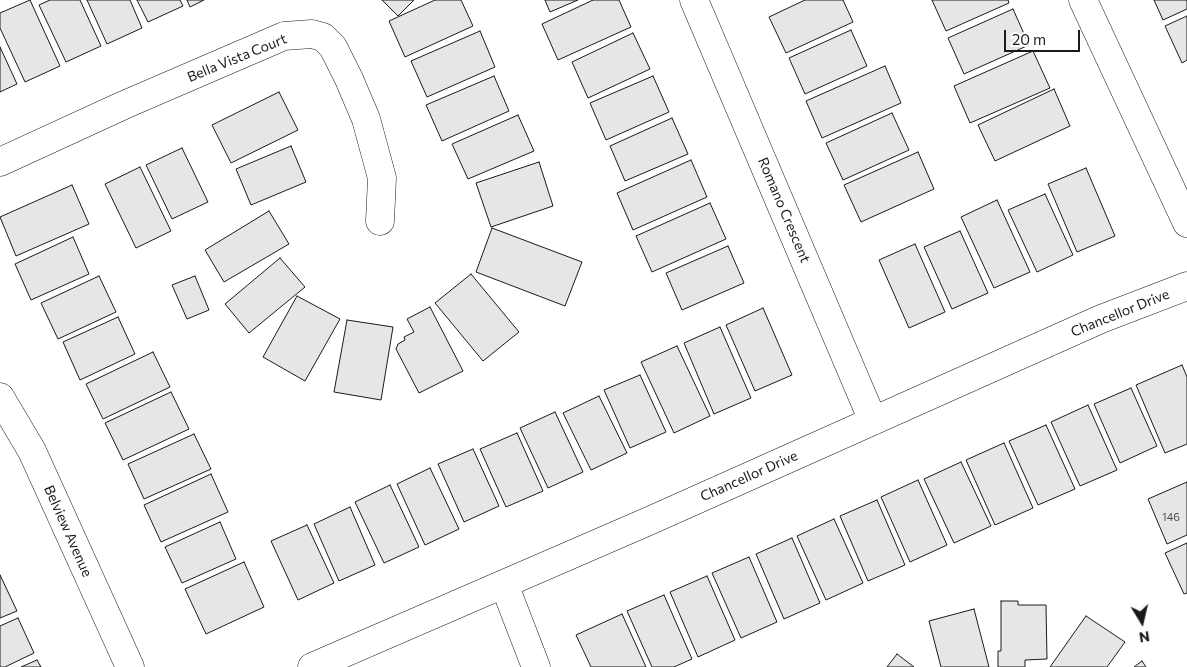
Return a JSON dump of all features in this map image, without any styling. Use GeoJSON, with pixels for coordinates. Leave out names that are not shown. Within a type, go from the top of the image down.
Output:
{"type":"FeatureCollection","features":[{"type":"Feature","properties":{"kind":"street","name":"Romano Crescent"},"geometry":{"type":"LineString","coordinates":[[694,0],[873,421]]}},
{"type":"Feature","properties":{"kind":"street"},"geometry":{"type":"LineString","coordinates":[[1083,0],[1187,223]]}},
{"type":"Feature","properties":{"kind":"street","name":"Bella Vista Court"},"geometry":{"type":"LineString","coordinates":[[0,162],[124,105],[284,36],[312,34],[324,37],[332,47],[349,79],[366,119],[382,178],[380,221]]}},
{"type":"Feature","properties":{"kind":"street","name":"Chancellor Drive"},"geometry":{"type":"LineString","coordinates":[[312,667],[649,521],[1101,320],[1187,286]]}},
{"type":"Feature","properties":{"kind":"street","name":"Belview Avenue"},"geometry":{"type":"LineString","coordinates":[[0,398],[32,451],[130,667]]}},
{"type":"Feature","properties":{"kind":"street"},"geometry":{"type":"LineString","coordinates":[[504,584],[536,667]]}},
{"type":"Feature","properties":{"kind":"building"},"geometry":{"type":"Polygon","coordinates":[[[30,0],[60,66],[25,82],[0,28],[0,13],[30,0]]]}},
{"type":"Feature","properties":{"kind":"building"},"geometry":{"type":"Polygon","coordinates":[[[50,0],[80,0],[101,46],[66,62],[39,5],[50,0]]]}},
{"type":"Feature","properties":{"kind":"building"},"geometry":{"type":"Polygon","coordinates":[[[87,0],[130,0],[142,28],[107,44],[87,0]]]}},
{"type":"Feature","properties":{"kind":"building"},"geometry":{"type":"Polygon","coordinates":[[[137,0],[180,0],[183,6],[148,22],[137,0]]]}},
{"type":"Feature","properties":{"kind":"building"},"geometry":{"type":"Polygon","coordinates":[[[187,0],[204,0],[190,7],[187,0]]]}},
{"type":"Feature","properties":{"kind":"building"},"geometry":{"type":"Polygon","coordinates":[[[382,0],[414,0],[398,16],[382,0]]]}},
{"type":"Feature","properties":{"kind":"building"},"geometry":{"type":"Polygon","coordinates":[[[435,0],[461,0],[473,26],[405,57],[389,21],[435,0]]]}},
{"type":"Feature","properties":{"kind":"building"},"geometry":{"type":"Polygon","coordinates":[[[545,0],[578,0],[550,12],[545,0]]]}},
{"type":"Feature","properties":{"kind":"building"},"geometry":{"type":"Polygon","coordinates":[[[593,0],[619,0],[631,27],[558,60],[542,24],[593,0]]]}},
{"type":"Feature","properties":{"kind":"building"},"geometry":{"type":"Polygon","coordinates":[[[805,0],[843,0],[853,22],[786,53],[769,17],[805,0]]]}},
{"type":"Feature","properties":{"kind":"building"},"geometry":{"type":"Polygon","coordinates":[[[932,0],[1008,0],[1009,3],[946,31],[932,0]]]}},
{"type":"Feature","properties":{"kind":"building"},"geometry":{"type":"Polygon","coordinates":[[[1154,0],[1187,0],[1187,9],[1163,20],[1154,0]]]}},
{"type":"Feature","properties":{"kind":"building"},"geometry":{"type":"Polygon","coordinates":[[[1013,9],[1029,45],[964,74],[948,38],[1013,9]]]}},
{"type":"Feature","properties":{"kind":"building"},"geometry":{"type":"Polygon","coordinates":[[[1187,16],[1187,60],[1182,63],[1165,26],[1187,16]]]}},
{"type":"Feature","properties":{"kind":"building"},"geometry":{"type":"Polygon","coordinates":[[[851,30],[867,66],[805,94],[789,58],[851,30]]]}},
{"type":"Feature","properties":{"kind":"building"},"geometry":{"type":"Polygon","coordinates":[[[480,31],[495,67],[427,97],[411,61],[480,31]]]}},
{"type":"Feature","properties":{"kind":"building"},"geometry":{"type":"Polygon","coordinates":[[[633,33],[650,69],[588,98],[572,62],[633,33]]]}},
{"type":"Feature","properties":{"kind":"building"},"geometry":{"type":"Polygon","coordinates":[[[0,47],[17,84],[0,92],[0,47]]]}},
{"type":"Feature","properties":{"kind":"building"},"geometry":{"type":"Polygon","coordinates":[[[1033,51],[1050,88],[970,123],[954,86],[1033,51]]]}},
{"type":"Feature","properties":{"kind":"building"},"geometry":{"type":"Polygon","coordinates":[[[885,66],[901,103],[822,138],[806,101],[885,66]]]}},
{"type":"Feature","properties":{"kind":"building"},"geometry":{"type":"Polygon","coordinates":[[[494,76],[509,111],[442,141],[426,105],[494,76]]]}},
{"type":"Feature","properties":{"kind":"building"},"geometry":{"type":"Polygon","coordinates":[[[653,76],[669,112],[606,140],[590,103],[653,76]]]}},
{"type":"Feature","properties":{"kind":"building"},"geometry":{"type":"Polygon","coordinates":[[[1054,89],[1070,126],[995,161],[978,125],[1054,89]]]}},
{"type":"Feature","properties":{"kind":"building"},"geometry":{"type":"Polygon","coordinates":[[[279,92],[298,130],[231,163],[212,125],[279,92]]]}},
{"type":"Feature","properties":{"kind":"building"},"geometry":{"type":"Polygon","coordinates":[[[892,113],[909,150],[843,180],[826,143],[892,113]]]}},
{"type":"Feature","properties":{"kind":"building"},"geometry":{"type":"Polygon","coordinates":[[[518,115],[534,151],[468,179],[452,144],[518,115]]]}},
{"type":"Feature","properties":{"kind":"building"},"geometry":{"type":"Polygon","coordinates":[[[672,118],[688,154],[625,181],[610,146],[672,118]]]}},
{"type":"Feature","properties":{"kind":"building"},"geometry":{"type":"Polygon","coordinates":[[[291,146],[306,182],[251,205],[236,169],[291,146]]]}},
{"type":"Feature","properties":{"kind":"building"},"geometry":{"type":"Polygon","coordinates":[[[182,148],[208,202],[172,219],[146,165],[182,148]]]}},
{"type":"Feature","properties":{"kind":"building"},"geometry":{"type":"Polygon","coordinates":[[[918,152],[934,189],[861,222],[844,185],[918,152]]]}},
{"type":"Feature","properties":{"kind":"building"},"geometry":{"type":"Polygon","coordinates":[[[691,160],[707,197],[633,230],[617,193],[691,160]]]}},
{"type":"Feature","properties":{"kind":"building"},"geometry":{"type":"Polygon","coordinates":[[[539,162],[553,206],[491,227],[476,183],[539,162]]]}},
{"type":"Feature","properties":{"kind":"building"},"geometry":{"type":"Polygon","coordinates":[[[140,167],[171,231],[136,248],[105,184],[140,167]]]}},
{"type":"Feature","properties":{"kind":"building"},"geometry":{"type":"Polygon","coordinates":[[[1086,168],[1115,236],[1077,252],[1048,184],[1086,168]]]}},
{"type":"Feature","properties":{"kind":"building"},"geometry":{"type":"Polygon","coordinates":[[[72,185],[89,224],[16,256],[0,217],[72,185]]]}},
{"type":"Feature","properties":{"kind":"building"},"geometry":{"type":"Polygon","coordinates":[[[1045,194],[1073,255],[1037,272],[1008,210],[1045,194]]]}},
{"type":"Feature","properties":{"kind":"building"},"geometry":{"type":"Polygon","coordinates":[[[997,200],[1030,272],[994,288],[961,217],[997,200]]]}},
{"type":"Feature","properties":{"kind":"building"},"geometry":{"type":"Polygon","coordinates":[[[710,203],[726,239],[652,272],[636,236],[710,203]]]}},
{"type":"Feature","properties":{"kind":"building"},"geometry":{"type":"Polygon","coordinates":[[[269,211],[289,244],[224,282],[205,250],[269,211]]]}},
{"type":"Feature","properties":{"kind":"building"},"geometry":{"type":"Polygon","coordinates":[[[492,228],[582,262],[565,306],[476,272],[492,228]]]}},
{"type":"Feature","properties":{"kind":"building"},"geometry":{"type":"Polygon","coordinates":[[[960,231],[988,293],[952,309],[924,247],[960,231]]]}},
{"type":"Feature","properties":{"kind":"building"},"geometry":{"type":"Polygon","coordinates":[[[73,237],[89,274],[31,300],[15,264],[73,237]]]}},
{"type":"Feature","properties":{"kind":"building"},"geometry":{"type":"Polygon","coordinates":[[[915,244],[945,312],[909,328],[879,260],[915,244]]]}},
{"type":"Feature","properties":{"kind":"building"},"geometry":{"type":"Polygon","coordinates":[[[728,246],[744,283],[682,310],[666,273],[728,246]]]}},
{"type":"Feature","properties":{"kind":"building"},"geometry":{"type":"Polygon","coordinates":[[[280,258],[305,287],[249,333],[225,304],[280,258]]]}},
{"type":"Feature","properties":{"kind":"building"},"geometry":{"type":"Polygon","coordinates":[[[471,274],[519,332],[483,361],[435,303],[471,274]]]}},
{"type":"Feature","properties":{"kind":"building"},"geometry":{"type":"Polygon","coordinates":[[[99,276],[116,312],[58,339],[41,303],[99,276]]]}},
{"type":"Feature","properties":{"kind":"building"},"geometry":{"type":"Polygon","coordinates":[[[195,276],[209,310],[187,319],[172,285],[195,276]]]}},
{"type":"Feature","properties":{"kind":"building"},"geometry":{"type":"Polygon","coordinates":[[[297,296],[340,319],[305,381],[263,357],[297,296]]]}},
{"type":"Feature","properties":{"kind":"building"},"geometry":{"type":"Polygon","coordinates":[[[430,307],[463,371],[419,393],[396,349],[398,344],[405,340],[404,337],[414,332],[407,319],[430,307]]]}},
{"type":"Feature","properties":{"kind":"building"},"geometry":{"type":"Polygon","coordinates":[[[763,308],[792,375],[755,391],[726,325],[763,308]]]}},
{"type":"Feature","properties":{"kind":"building"},"geometry":{"type":"Polygon","coordinates":[[[118,317],[135,354],[80,380],[63,342],[118,317]]]}},
{"type":"Feature","properties":{"kind":"building"},"geometry":{"type":"Polygon","coordinates":[[[347,320],[393,327],[381,400],[334,392],[347,320]]]}},
{"type":"Feature","properties":{"kind":"building"},"geometry":{"type":"Polygon","coordinates":[[[720,327],[751,398],[714,414],[684,343],[720,327]]]}},
{"type":"Feature","properties":{"kind":"building"},"geometry":{"type":"Polygon","coordinates":[[[677,346],[710,416],[674,433],[641,362],[677,346]]]}},
{"type":"Feature","properties":{"kind":"building"},"geometry":{"type":"Polygon","coordinates":[[[153,352],[170,387],[103,419],[86,384],[153,352]]]}},
{"type":"Feature","properties":{"kind":"building"},"geometry":{"type":"Polygon","coordinates":[[[1182,365],[1187,377],[1187,444],[1165,453],[1136,385],[1182,365]]]}},
{"type":"Feature","properties":{"kind":"building"},"geometry":{"type":"Polygon","coordinates":[[[640,375],[666,432],[630,448],[604,390],[640,375]]]}},
{"type":"Feature","properties":{"kind":"building"},"geometry":{"type":"Polygon","coordinates":[[[1131,388],[1157,446],[1120,463],[1094,404],[1131,388]]]}},
{"type":"Feature","properties":{"kind":"building"},"geometry":{"type":"Polygon","coordinates":[[[171,392],[189,429],[123,460],[105,423],[171,392]]]}},
{"type":"Feature","properties":{"kind":"building"},"geometry":{"type":"Polygon","coordinates":[[[599,396],[627,453],[591,470],[563,413],[599,396]]]}},
{"type":"Feature","properties":{"kind":"building"},"geometry":{"type":"Polygon","coordinates":[[[1088,405],[1117,470],[1080,486],[1051,422],[1088,405]]]}},
{"type":"Feature","properties":{"kind":"building"},"geometry":{"type":"Polygon","coordinates":[[[555,412],[583,472],[548,488],[520,428],[555,412]]]}},
{"type":"Feature","properties":{"kind":"building"},"geometry":{"type":"Polygon","coordinates":[[[1046,425],[1075,489],[1038,505],[1009,441],[1046,425]]]}},
{"type":"Feature","properties":{"kind":"building"},"geometry":{"type":"Polygon","coordinates":[[[517,433],[543,491],[506,507],[480,449],[517,433]]]}},
{"type":"Feature","properties":{"kind":"building"},"geometry":{"type":"Polygon","coordinates":[[[194,434],[211,469],[144,499],[128,464],[194,434]]]}},
{"type":"Feature","properties":{"kind":"building"},"geometry":{"type":"Polygon","coordinates":[[[1004,443],[1033,508],[995,525],[966,460],[1004,443]]]}},
{"type":"Feature","properties":{"kind":"building"},"geometry":{"type":"Polygon","coordinates":[[[473,449],[499,506],[464,522],[438,464],[473,449]]]}},
{"type":"Feature","properties":{"kind":"building"},"geometry":{"type":"Polygon","coordinates":[[[961,462],[991,526],[954,543],[924,479],[961,462]]]}},
{"type":"Feature","properties":{"kind":"building"},"geometry":{"type":"Polygon","coordinates":[[[430,468],[459,529],[425,545],[397,484],[430,468]]]}},
{"type":"Feature","properties":{"kind":"building"},"geometry":{"type":"Polygon","coordinates":[[[211,474],[228,512],[161,542],[144,505],[211,474]]]}},
{"type":"Feature","properties":{"kind":"building"},"geometry":{"type":"Polygon","coordinates":[[[918,480],[947,545],[910,562],[881,497],[918,480]]]}},
{"type":"Feature","properties":{"kind":"building"},"geometry":{"type":"Polygon","coordinates":[[[1187,482],[1187,535],[1167,544],[1148,499],[1187,482]]]}},
{"type":"Feature","properties":{"kind":"building"},"geometry":{"type":"Polygon","coordinates":[[[390,485],[419,547],[384,563],[355,502],[390,485]]]}},
{"type":"Feature","properties":{"kind":"building"},"geometry":{"type":"Polygon","coordinates":[[[877,500],[905,565],[868,581],[840,516],[877,500]]]}},
{"type":"Feature","properties":{"kind":"building"},"geometry":{"type":"Polygon","coordinates":[[[350,507],[375,565],[339,581],[314,524],[350,507]]]}},
{"type":"Feature","properties":{"kind":"building"},"geometry":{"type":"Polygon","coordinates":[[[834,519],[863,583],[826,600],[797,536],[834,519]]]}},
{"type":"Feature","properties":{"kind":"building"},"geometry":{"type":"Polygon","coordinates":[[[220,522],[236,559],[182,583],[165,547],[220,522]]]}},
{"type":"Feature","properties":{"kind":"building"},"geometry":{"type":"Polygon","coordinates":[[[307,525],[334,583],[298,600],[271,541],[307,525]]]}},
{"type":"Feature","properties":{"kind":"building"},"geometry":{"type":"Polygon","coordinates":[[[792,538],[820,603],[784,619],[756,554],[792,538]]]}},
{"type":"Feature","properties":{"kind":"building"},"geometry":{"type":"Polygon","coordinates":[[[1187,543],[1187,593],[1184,594],[1165,553],[1187,543]]]}},
{"type":"Feature","properties":{"kind":"building"},"geometry":{"type":"Polygon","coordinates":[[[749,557],[777,622],[741,638],[712,573],[749,557]]]}},
{"type":"Feature","properties":{"kind":"building"},"geometry":{"type":"Polygon","coordinates":[[[244,562],[264,607],[206,634],[185,589],[244,562]]]}},
{"type":"Feature","properties":{"kind":"building"},"geometry":{"type":"Polygon","coordinates":[[[0,575],[17,611],[0,618],[0,575]]]}},
{"type":"Feature","properties":{"kind":"building"},"geometry":{"type":"Polygon","coordinates":[[[707,576],[735,640],[698,657],[670,592],[707,576]]]}},
{"type":"Feature","properties":{"kind":"building"},"geometry":{"type":"Polygon","coordinates":[[[664,595],[692,659],[674,667],[652,667],[627,611],[664,595]]]}},
{"type":"Feature","properties":{"kind":"building"},"geometry":{"type":"Polygon","coordinates":[[[1001,601],[1018,601],[1018,605],[1046,605],[1047,659],[1025,660],[1025,667],[998,667],[998,651],[1001,651],[1001,601]]]}},
{"type":"Feature","properties":{"kind":"building"},"geometry":{"type":"Polygon","coordinates":[[[974,609],[989,667],[941,667],[929,621],[974,609]]]}},
{"type":"Feature","properties":{"kind":"building"},"geometry":{"type":"Polygon","coordinates":[[[622,614],[646,667],[591,667],[576,635],[622,614]]]}},
{"type":"Feature","properties":{"kind":"building"},"geometry":{"type":"Polygon","coordinates":[[[1086,616],[1125,642],[1107,667],[1050,667],[1086,616]]]}},
{"type":"Feature","properties":{"kind":"building"},"geometry":{"type":"Polygon","coordinates":[[[18,618],[34,653],[5,667],[0,667],[0,626],[18,618]]]}},
{"type":"Feature","properties":{"kind":"building"},"geometry":{"type":"Polygon","coordinates":[[[897,654],[914,667],[887,667],[897,654]]]}},
{"type":"Feature","properties":{"kind":"building"},"geometry":{"type":"Polygon","coordinates":[[[37,660],[41,667],[21,667],[37,660]]]}},
{"type":"Feature","properties":{"kind":"building"},"geometry":{"type":"Polygon","coordinates":[[[1142,661],[1146,667],[1134,667],[1142,661]]]}}]}
